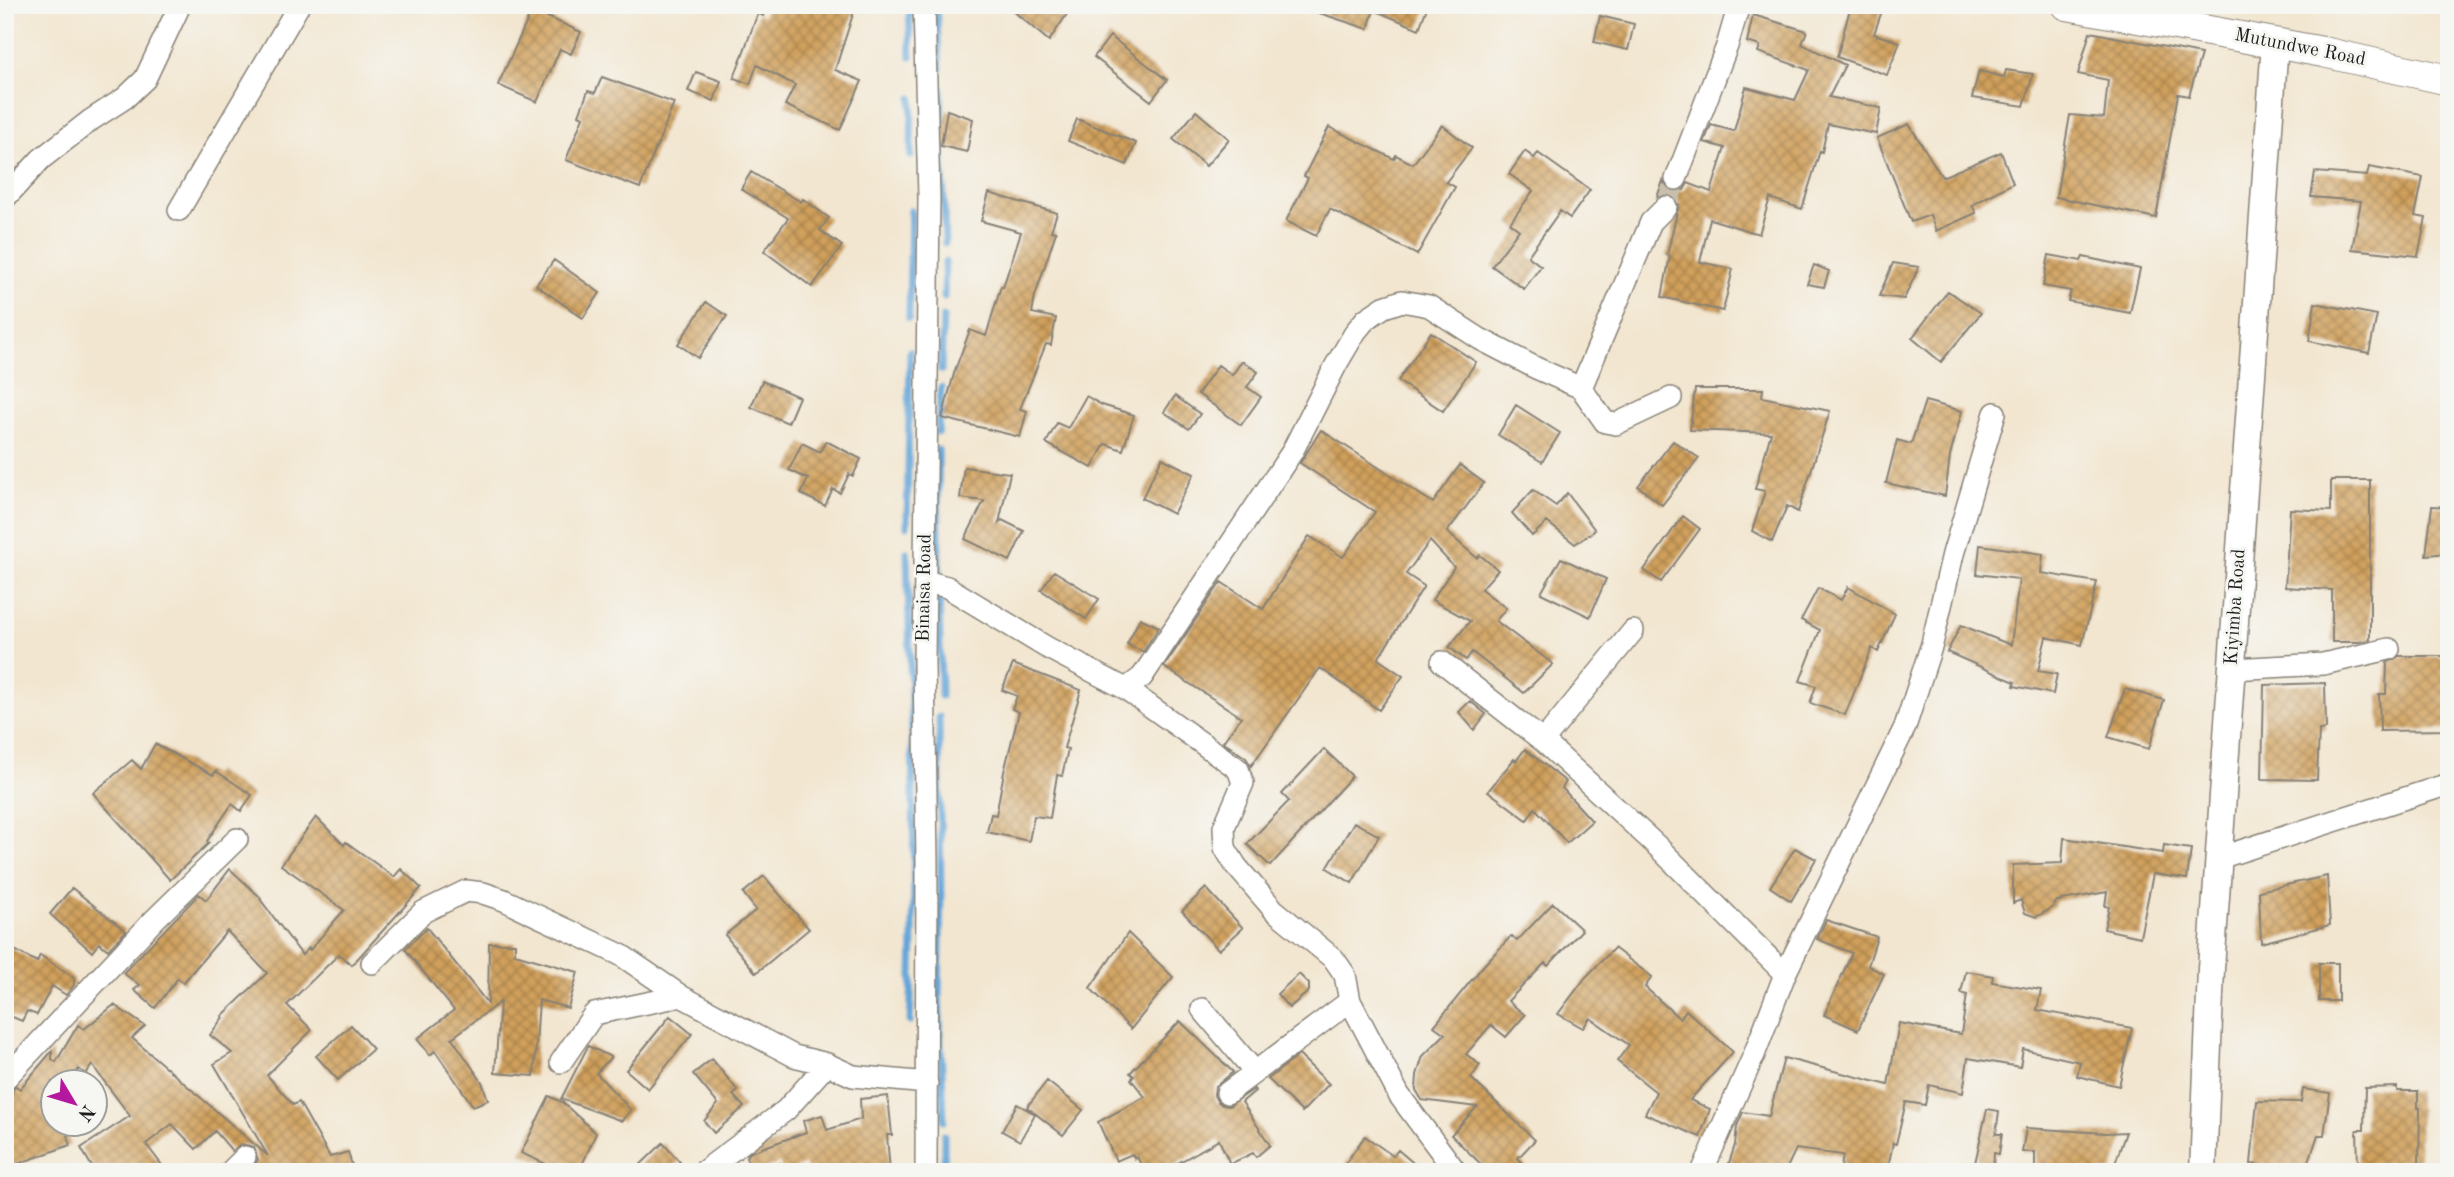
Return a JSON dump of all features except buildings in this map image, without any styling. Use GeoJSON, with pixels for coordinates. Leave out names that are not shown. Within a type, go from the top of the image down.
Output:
{"type":"FeatureCollection","features":[{"type":"Feature","properties":{"kind":"main road","name":"Mutundwe Road"},"geometry":{"type":"LineString","coordinates":[[2067,5],[2275,42],[2449,80]]}},
{"type":"Feature","properties":{"kind":"street"},"geometry":{"type":"LineString","coordinates":[[5,198],[41,159],[90,120],[125,98],[145,79],[180,5]]}},
{"type":"Feature","properties":{"kind":"street"},"geometry":{"type":"LineString","coordinates":[[179,211],[299,5]]}},
{"type":"Feature","properties":{"kind":"street","name":"Binaisa Road"},"geometry":{"type":"LineString","coordinates":[[924,5],[929,197],[925,581],[926,1172]]}},
{"type":"Feature","properties":{"kind":"street"},"geometry":{"type":"LineString","coordinates":[[1676,179],[1727,46],[1739,5]]}},
{"type":"Feature","properties":{"kind":"street","name":"Kiyimba Road"},"geometry":{"type":"LineString","coordinates":[[2203,1172],[2211,969],[2275,42]]}},
{"type":"Feature","properties":{"kind":"street"},"geometry":{"type":"LineString","coordinates":[[1581,387],[1651,222],[1666,207]]}},
{"type":"Feature","properties":{"kind":"street"},"geometry":{"type":"LineString","coordinates":[[1126,689],[1142,677],[1292,452],[1336,365],[1366,319],[1384,307],[1402,301],[1429,306],[1480,339],[1536,368],[1581,387],[1605,422],[1610,424],[1616,424],[1671,398]]}},
{"type":"Feature","properties":{"kind":"street"},"geometry":{"type":"LineString","coordinates":[[1702,1172],[1754,1055],[1785,974],[1905,727],[1932,644],[1953,554],[1995,413]]}},
{"type":"Feature","properties":{"kind":"street"},"geometry":{"type":"LineString","coordinates":[[925,581],[947,587],[1046,647],[1126,689],[1238,769],[1243,783],[1224,827],[1225,848],[1236,866],[1274,910],[1334,959],[1345,975],[1350,1001],[1399,1095],[1456,1172]]}},
{"type":"Feature","properties":{"kind":"street"},"geometry":{"type":"LineString","coordinates":[[1543,741],[1633,631]]}},
{"type":"Feature","properties":{"kind":"street"},"geometry":{"type":"LineString","coordinates":[[2232,669],[2323,664],[2389,649]]}},
{"type":"Feature","properties":{"kind":"street"},"geometry":{"type":"LineString","coordinates":[[1442,662],[1543,741],[1655,844],[1785,974]]}},
{"type":"Feature","properties":{"kind":"street"},"geometry":{"type":"LineString","coordinates":[[2219,858],[2449,784]]}},
{"type":"Feature","properties":{"kind":"street"},"geometry":{"type":"LineString","coordinates":[[6,1077],[154,920],[237,839]]}},
{"type":"Feature","properties":{"kind":"street"},"geometry":{"type":"LineString","coordinates":[[372,963],[423,912],[466,891],[483,893],[504,900],[621,955],[681,996],[794,1056],[827,1064],[853,1076],[927,1083]]}},
{"type":"Feature","properties":{"kind":"street"},"geometry":{"type":"LineString","coordinates":[[561,1062],[594,1014],[681,996]]}},
{"type":"Feature","properties":{"kind":"street"},"geometry":{"type":"LineString","coordinates":[[1227,1093],[1350,1001]]}},
{"type":"Feature","properties":{"kind":"street"},"geometry":{"type":"LineString","coordinates":[[1202,1009],[1255,1072]]}},
{"type":"Feature","properties":{"kind":"street"},"geometry":{"type":"LineString","coordinates":[[703,1172],[786,1110],[827,1064]]}},
{"type":"Feature","properties":{"kind":"waterway"},"geometry":{"type":"LineString","coordinates":[[909,5],[911,57]]}},
{"type":"Feature","properties":{"kind":"waterway"},"geometry":{"type":"LineString","coordinates":[[936,5],[940,70]]}},
{"type":"Feature","properties":{"kind":"waterway"},"geometry":{"type":"LineString","coordinates":[[941,89],[945,243]]}},
{"type":"Feature","properties":{"kind":"waterway"},"geometry":{"type":"LineString","coordinates":[[911,156],[912,98]]}},
{"type":"Feature","properties":{"kind":"waterway"},"geometry":{"type":"LineString","coordinates":[[909,318],[911,210]]}},
{"type":"Feature","properties":{"kind":"waterway"},"geometry":{"type":"LineString","coordinates":[[944,297],[945,262]]}},
{"type":"Feature","properties":{"kind":"waterway"},"geometry":{"type":"LineString","coordinates":[[941,370],[943,317]]}},
{"type":"Feature","properties":{"kind":"waterway"},"geometry":{"type":"LineString","coordinates":[[907,526],[910,351]]}},
{"type":"Feature","properties":{"kind":"waterway"},"geometry":{"type":"LineString","coordinates":[[938,432],[941,388]]}},
{"type":"Feature","properties":{"kind":"waterway"},"geometry":{"type":"LineString","coordinates":[[938,450],[939,572]]}},
{"type":"Feature","properties":{"kind":"waterway"},"geometry":{"type":"LineString","coordinates":[[907,552],[914,846],[910,1022]]}},
{"type":"Feature","properties":{"kind":"waterway"},"geometry":{"type":"LineString","coordinates":[[939,595],[941,696]]}},
{"type":"Feature","properties":{"kind":"waterway"},"geometry":{"type":"LineString","coordinates":[[939,717],[939,996],[944,1120]]}},
{"type":"Feature","properties":{"kind":"waterway"},"geometry":{"type":"LineString","coordinates":[[944,1135],[944,1172]]}},
{"type":"Feature","properties":{"kind":"tunnel"},"geometry":{"type":"LineString","coordinates":[[1666,207],[1676,179]]}}]}
